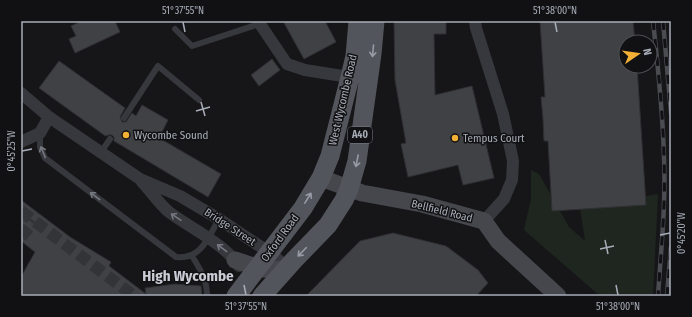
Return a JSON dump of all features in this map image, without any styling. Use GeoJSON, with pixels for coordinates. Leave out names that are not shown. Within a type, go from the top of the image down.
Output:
{"type":"FeatureCollection","features":[{"type":"Feature","properties":{"kind":"main road","name":"West Wycombe Road"},"geometry":{"type":"LineString","coordinates":[[349,189],[357,161],[359,79],[355,56],[358,21]]}},
{"type":"Feature","properties":{"kind":"main road","name":"West Wycombe Road"},"geometry":{"type":"LineString","coordinates":[[321,178],[359,79],[372,54],[375,21]]}},
{"type":"Feature","properties":{"kind":"main road","name":"Oxford Road"},"geometry":{"type":"LineString","coordinates":[[238,294],[302,208],[321,178]]}},
{"type":"Feature","properties":{"kind":"main road","name":"Oxford Road"},"geometry":{"type":"LineString","coordinates":[[262,296],[287,267],[328,225],[344,200],[349,189]]}},
{"type":"Feature","properties":{"kind":"street"},"geometry":{"type":"LineString","coordinates":[[475,21],[503,114],[513,161],[512,180],[504,199],[484,221]]}},
{"type":"Feature","properties":{"kind":"street"},"geometry":{"type":"LineString","coordinates":[[259,23],[287,64],[306,70],[359,79]]}},
{"type":"Feature","properties":{"kind":"street","name":"Bridge Street"},"geometry":{"type":"LineString","coordinates":[[21,93],[49,117],[140,179],[180,196],[219,219],[264,260],[267,270],[280,270],[287,267]]}},
{"type":"Feature","properties":{"kind":"street"},"geometry":{"type":"LineString","coordinates":[[21,142],[40,133],[49,117]]}},
{"type":"Feature","properties":{"kind":"street","name":"Bellfield Road"},"geometry":{"type":"LineString","coordinates":[[321,178],[362,193],[422,204],[484,221],[498,241],[558,296]]}},
{"type":"Feature","properties":{"kind":"street","name":"Bridge Street"},"geometry":{"type":"LineString","coordinates":[[140,179],[167,211],[208,238],[235,260],[244,275],[238,294]]}},
{"type":"Feature","properties":{"kind":"street","name":"Bridge Street"},"geometry":{"type":"LineString","coordinates":[[235,260],[264,260]]}},
{"type":"Feature","properties":{"kind":"lane"},"geometry":{"type":"LineString","coordinates":[[175,29],[192,46],[259,23]]}},
{"type":"Feature","properties":{"kind":"lane"},"geometry":{"type":"LineString","coordinates":[[124,118],[158,66],[199,100]]}},
{"type":"Feature","properties":{"kind":"lane"},"geometry":{"type":"LineString","coordinates":[[40,133],[40,147],[45,158],[176,257],[184,258],[192,256],[203,247],[219,219]]}},
{"type":"Feature","properties":{"kind":"lane"},"geometry":{"type":"LineString","coordinates":[[101,152],[110,139]]}},
{"type":"Feature","properties":{"kind":"lane"},"geometry":{"type":"LineString","coordinates":[[192,256],[203,272],[207,284],[207,296]]}},
{"type":"Feature","properties":{"kind":"shaded area"},"geometry":{"type":"Polygon","coordinates":[[[531,170],[539,174],[569,227],[585,241],[580,208],[658,194],[653,296],[600,296],[524,230],[531,199],[531,170]]]}},
{"type":"Feature","properties":{"kind":"building"},"geometry":{"type":"Polygon","coordinates":[[[82,21],[115,21],[120,32],[75,53],[69,39],[76,36],[71,26],[82,21]]]}},
{"type":"Feature","properties":{"kind":"building"},"geometry":{"type":"Polygon","coordinates":[[[283,21],[325,21],[336,42],[304,59],[283,21]]]}},
{"type":"Feature","properties":{"kind":"building"},"geometry":{"type":"Polygon","coordinates":[[[394,21],[446,21],[446,34],[434,34],[435,95],[472,86],[494,178],[463,185],[458,165],[408,177],[401,144],[406,143],[395,80],[394,21]]]}},
{"type":"Feature","properties":{"kind":"building"},"geometry":{"type":"Polygon","coordinates":[[[540,21],[633,21],[634,34],[618,34],[618,74],[638,74],[646,205],[552,211],[548,141],[544,141],[541,97],[545,97],[540,21]]]}},
{"type":"Feature","properties":{"kind":"building"},"geometry":{"type":"Polygon","coordinates":[[[272,59],[280,70],[259,86],[251,75],[272,59]]]}},
{"type":"Feature","properties":{"kind":"building"},"geometry":{"type":"Polygon","coordinates":[[[59,61],[125,108],[120,117],[122,122],[126,122],[132,113],[136,116],[142,105],[168,120],[159,138],[221,174],[208,197],[114,141],[114,137],[112,135],[104,135],[39,88],[59,61]]]}},
{"type":"Feature","properties":{"kind":"building"},"geometry":{"type":"Polygon","coordinates":[[[21,200],[70,237],[111,262],[109,266],[146,294],[145,288],[175,284],[201,286],[202,296],[21,296],[21,277],[35,252],[21,241],[21,200]]]}},
{"type":"Feature","properties":{"kind":"building"},"geometry":{"type":"Polygon","coordinates":[[[393,233],[446,246],[478,270],[488,283],[476,296],[306,296],[360,241],[393,233]]]}},
{"type":"Feature","properties":{"kind":"tunnel"},"geometry":{"type":"LineString","coordinates":[[21,211],[134,296]]}},
{"type":"Feature","properties":{"kind":"tunnel"},"geometry":{"type":"LineString","coordinates":[[21,237],[34,221]]}},
{"type":"Feature","properties":{"kind":"railway"},"geometry":{"type":"LineString","coordinates":[[653,21],[661,107],[664,175],[663,227],[658,296]]}},
{"type":"Feature","properties":{"kind":"railway"},"geometry":{"type":"LineString","coordinates":[[663,21],[671,113]]}},
{"type":"Feature","properties":{"kind":"railway"},"geometry":{"type":"LineString","coordinates":[[667,296],[671,247]]}},
{"type":"Feature","properties":{"kind":"place","name":"Wycombe Sound"},"geometry":{"type":"Point","coordinates":[126,135]}},
{"type":"Feature","properties":{"kind":"place","name":"Tempus Court"},"geometry":{"type":"Point","coordinates":[455,138]}},
{"type":"Feature","properties":{"kind":"district","name":"High Wycombe"},"geometry":{"type":"Point","coordinates":[188,276]}}]}
